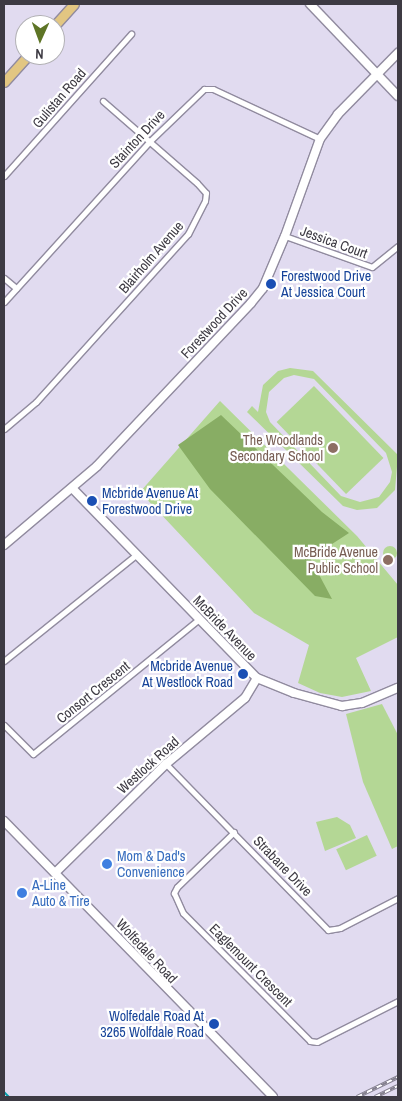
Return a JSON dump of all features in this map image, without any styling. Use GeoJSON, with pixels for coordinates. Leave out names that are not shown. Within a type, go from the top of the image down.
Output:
{"type":"FeatureCollection","features":[{"type":"Feature","properties":{"kind":"main road"},"geometry":{"type":"LineString","coordinates":[[64,15],[74,4]]}},
{"type":"Feature","properties":{"kind":"main road"},"geometry":{"type":"LineString","coordinates":[[4,82],[19,65]]}},
{"type":"Feature","properties":{"kind":"street"},"geometry":{"type":"LineString","coordinates":[[310,4],[398,96]]}},
{"type":"Feature","properties":{"kind":"street","name":"Gulistan Road"},"geometry":{"type":"LineString","coordinates":[[4,176],[131,34]]}},
{"type":"Feature","properties":{"kind":"street","name":"Forestwood Drive"},"geometry":{"type":"LineString","coordinates":[[4,545],[72,488],[251,303],[263,288],[285,236],[320,139],[332,120],[398,53]]}},
{"type":"Feature","properties":{"kind":"street","name":"Stainton Drive"},"geometry":{"type":"LineString","coordinates":[[4,302],[150,141],[204,89],[213,89],[320,139]]}},
{"type":"Feature","properties":{"kind":"street","name":"Blairholm Avenue"},"geometry":{"type":"LineString","coordinates":[[4,429],[36,402],[195,223],[206,192],[103,101]]}},
{"type":"Feature","properties":{"kind":"street","name":"Jessica Court"},"geometry":{"type":"LineString","coordinates":[[285,236],[372,267],[398,246]]}},
{"type":"Feature","properties":{"kind":"street"},"geometry":{"type":"LineString","coordinates":[[4,278],[16,288]]}},
{"type":"Feature","properties":{"kind":"street","name":"McBride Avenue"},"geometry":{"type":"LineString","coordinates":[[72,488],[257,678],[294,693],[342,706],[362,703],[398,688]]}},
{"type":"Feature","properties":{"kind":"street"},"geometry":{"type":"LineString","coordinates":[[4,661],[136,555]]}},
{"type":"Feature","properties":{"kind":"street","name":"Consort Crescent"},"geometry":{"type":"LineString","coordinates":[[4,726],[33,754],[199,619]]}},
{"type":"Feature","properties":{"kind":"street","name":"Westlock Road"},"geometry":{"type":"LineString","coordinates":[[55,873],[166,764],[245,698],[257,678]]}},
{"type":"Feature","properties":{"kind":"street","name":"Strabane Drive"},"geometry":{"type":"LineString","coordinates":[[166,764],[328,930],[340,928],[398,898]]}},
{"type":"Feature","properties":{"kind":"street","name":"Wolfedale Road"},"geometry":{"type":"LineString","coordinates":[[4,821],[273,1097]]}},
{"type":"Feature","properties":{"kind":"street","name":"Eaglemount Crescent"},"geometry":{"type":"LineString","coordinates":[[234,832],[177,887],[174,893],[183,913],[310,1041],[317,1042],[398,1001]]}},
{"type":"Feature","properties":{"kind":"green space"},"geometry":{"type":"Polygon","coordinates":[[[290,368],[313,371],[398,455],[395,490],[377,508],[357,510],[343,506],[247,412],[252,406],[258,412],[263,385],[278,371],[290,368]],[[294,375],[284,378],[269,392],[266,412],[270,422],[341,496],[360,502],[379,497],[390,482],[392,472],[386,453],[314,379],[294,375]]]}},
{"type":"Feature","properties":{"kind":"green space"},"geometry":{"type":"Polygon","coordinates":[[[314,386],[383,458],[346,494],[277,422],[314,386]]]}},
{"type":"Feature","properties":{"kind":"green space"},"geometry":{"type":"Polygon","coordinates":[[[220,401],[357,536],[398,585],[398,637],[356,658],[371,691],[342,697],[320,693],[298,683],[309,645],[254,613],[140,492],[220,401]]]}},
{"type":"Feature","properties":{"kind":"green space"},"geometry":{"type":"Polygon","coordinates":[[[221,415],[322,512],[349,533],[332,544],[308,554],[332,599],[315,596],[210,489],[178,445],[221,415]]]}},
{"type":"Feature","properties":{"kind":"green space"},"geometry":{"type":"Polygon","coordinates":[[[387,546],[393,546],[397,553],[393,560],[387,560],[383,556],[383,550],[387,546]]]}},
{"type":"Feature","properties":{"kind":"green space"},"geometry":{"type":"Polygon","coordinates":[[[382,704],[398,735],[398,846],[392,849],[363,782],[346,714],[382,704]]]}},
{"type":"Feature","properties":{"kind":"green space"},"geometry":{"type":"Polygon","coordinates":[[[337,817],[350,825],[356,838],[325,851],[316,822],[337,817]]]}},
{"type":"Feature","properties":{"kind":"green space"},"geometry":{"type":"Polygon","coordinates":[[[367,835],[377,856],[346,870],[336,849],[367,835]]]}},
{"type":"Feature","properties":{"kind":"waterway"},"geometry":{"type":"LineString","coordinates":[[4,1092],[9,1097]]}},
{"type":"Feature","properties":{"kind":"railway"},"geometry":{"type":"LineString","coordinates":[[357,1097],[398,1077]]}},
{"type":"Feature","properties":{"kind":"railway"},"geometry":{"type":"LineString","coordinates":[[375,1097],[398,1086]]}},
{"type":"Feature","properties":{"kind":"place","name":"Forestwood Drive At Jessica Court"},"geometry":{"type":"Point","coordinates":[271,284]}},
{"type":"Feature","properties":{"kind":"place","name":"The Woodlands Secondary School"},"geometry":{"type":"Point","coordinates":[333,448]}},
{"type":"Feature","properties":{"kind":"place","name":"Mcbride Avenue At Forestwood Drive"},"geometry":{"type":"Point","coordinates":[92,501]}},
{"type":"Feature","properties":{"kind":"place","name":"McBride Avenue Public School"},"geometry":{"type":"Point","coordinates":[388,560]}},
{"type":"Feature","properties":{"kind":"place","name":"Mcbride Avenue At Westlock Road"},"geometry":{"type":"Point","coordinates":[243,674]}},
{"type":"Feature","properties":{"kind":"place","name":"Mom & Dad's Convenience"},"geometry":{"type":"Point","coordinates":[107,864]}},
{"type":"Feature","properties":{"kind":"place","name":"A-Line Auto & Tire"},"geometry":{"type":"Point","coordinates":[22,893]}},
{"type":"Feature","properties":{"kind":"place","name":"Wolfedale Road At 3265 Wolfdale Road"},"geometry":{"type":"Point","coordinates":[214,1024]}}]}
